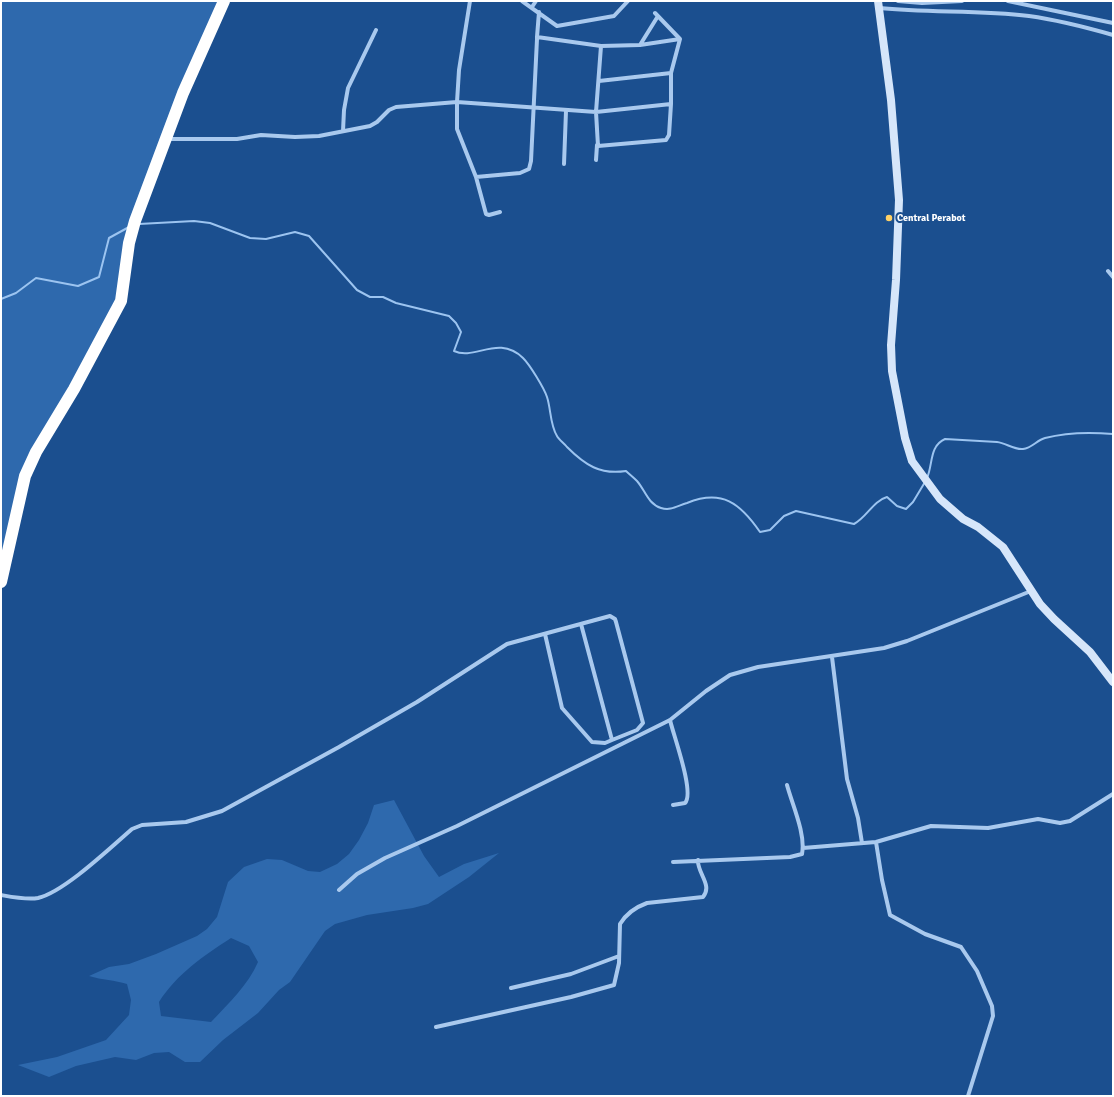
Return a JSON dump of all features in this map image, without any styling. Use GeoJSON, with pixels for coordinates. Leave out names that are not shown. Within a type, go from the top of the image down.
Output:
{"type":"FeatureCollection","features":[{"type":"Feature","properties":{"kind":"highway"},"geometry":{"type":"LineString","coordinates":[[1,582],[25,476],[36,452],[74,389],[122,301],[134,225],[164,139],[197,58],[224,1]]}},
{"type":"Feature","properties":{"kind":"street"},"geometry":{"type":"LineString","coordinates":[[470,1],[459,70],[456,129],[476,177],[486,214],[489,216],[500,212]]}},
{"type":"Feature","properties":{"kind":"street"},"geometry":{"type":"LineString","coordinates":[[522,1],[557,26],[614,16],[628,1]]}},
{"type":"Feature","properties":{"kind":"street"},"geometry":{"type":"LineString","coordinates":[[532,7],[536,1]]}},
{"type":"Feature","properties":{"kind":"street"},"geometry":{"type":"LineString","coordinates":[[898,1],[962,1]]}},
{"type":"Feature","properties":{"kind":"street"},"geometry":{"type":"LineString","coordinates":[[1008,1],[1026,3],[1113,23]]}},
{"type":"Feature","properties":{"kind":"street"},"geometry":{"type":"LineString","coordinates":[[1113,35],[1065,22],[1028,16],[983,13],[921,12],[879,5],[892,100],[899,200],[896,280],[891,345],[892,371],[912,461],[940,499],[963,519],[978,527],[1002,547],[1021,573],[1031,591],[1054,619],[1090,652],[1113,682]]}},
{"type":"Feature","properties":{"kind":"street"},"geometry":{"type":"LineString","coordinates":[[476,177],[520,173],[529,169],[531,161],[539,12]]}},
{"type":"Feature","properties":{"kind":"street"},"geometry":{"type":"LineString","coordinates":[[640,44],[657,14],[680,39]]}},
{"type":"Feature","properties":{"kind":"street"},"geometry":{"type":"LineString","coordinates":[[343,131],[344,110],[348,88],[376,30]]}},
{"type":"Feature","properties":{"kind":"street"},"geometry":{"type":"LineString","coordinates":[[537,37],[601,46],[640,44],[680,39]]}},
{"type":"Feature","properties":{"kind":"street"},"geometry":{"type":"LineString","coordinates":[[596,145],[600,147],[666,140],[669,135],[671,73],[680,39]]}},
{"type":"Feature","properties":{"kind":"street"},"geometry":{"type":"LineString","coordinates":[[596,160],[596,112],[601,46]]}},
{"type":"Feature","properties":{"kind":"street"},"geometry":{"type":"LineString","coordinates":[[599,81],[671,73]]}},
{"type":"Feature","properties":{"kind":"street"},"geometry":{"type":"LineString","coordinates":[[164,139],[237,139],[261,135],[307,138],[370,126],[377,122],[389,110],[396,108],[457,102],[596,112],[671,104]]}},
{"type":"Feature","properties":{"kind":"street"},"geometry":{"type":"LineString","coordinates":[[564,164],[566,111]]}},
{"type":"Feature","properties":{"kind":"street"},"geometry":{"type":"LineString","coordinates":[[1108,271],[1113,277]]}},
{"type":"Feature","properties":{"kind":"street"},"geometry":{"type":"LineString","coordinates":[[339,890],[357,874],[385,858],[457,826],[670,720],[706,691],[730,675],[758,667],[884,648],[907,641],[1031,591]]}},
{"type":"Feature","properties":{"kind":"street"},"geometry":{"type":"LineString","coordinates":[[1,895],[20,898],[41,896],[77,875],[137,827],[186,822],[233,805],[417,702],[500,648],[516,641],[610,616],[615,619],[643,723],[637,730],[605,743],[592,742],[562,708],[545,634]]}},
{"type":"Feature","properties":{"kind":"street"},"geometry":{"type":"LineString","coordinates":[[581,624],[612,740]]}},
{"type":"Feature","properties":{"kind":"street"},"geometry":{"type":"LineString","coordinates":[[832,657],[847,779],[858,818],[862,843]]}},
{"type":"Feature","properties":{"kind":"street"},"geometry":{"type":"LineString","coordinates":[[670,720],[684,772],[688,794],[686,803],[673,805]]}},
{"type":"Feature","properties":{"kind":"street"},"geometry":{"type":"LineString","coordinates":[[673,862],[799,856],[802,854],[804,848],[787,785]]}},
{"type":"Feature","properties":{"kind":"street"},"geometry":{"type":"LineString","coordinates":[[804,848],[876,842],[931,826],[988,828],[1038,819],[1066,823],[1113,794]]}},
{"type":"Feature","properties":{"kind":"street"},"geometry":{"type":"LineString","coordinates":[[876,842],[882,880],[890,915],[925,934],[961,947],[977,971],[992,1006],[993,1016],[968,1096]]}},
{"type":"Feature","properties":{"kind":"street"},"geometry":{"type":"LineString","coordinates":[[436,1027],[612,986],[616,980],[619,956],[620,924],[633,911],[647,903],[703,897],[705,894],[706,884],[698,865],[698,860]]}},
{"type":"Feature","properties":{"kind":"street"},"geometry":{"type":"LineString","coordinates":[[511,988],[571,974],[619,956]]}},
{"type":"Feature","properties":{"kind":"shaded area"},"geometry":{"type":"Polygon","coordinates":[[[1,1],[221,1],[169,120],[119,295],[26,465],[1,565],[1,1]]]}},
{"type":"Feature","properties":{"kind":"shaded area"},"geometry":{"type":"Polygon","coordinates":[[[394,800],[424,856],[439,877],[464,864],[499,853],[469,877],[428,904],[413,908],[367,915],[335,924],[325,931],[290,982],[279,990],[258,1013],[223,1040],[200,1062],[185,1062],[169,1052],[154,1053],[136,1060],[115,1057],[76,1066],[49,1077],[18,1065],[57,1057],[106,1040],[129,1015],[131,1000],[127,984],[89,976],[109,967],[129,964],[156,954],[197,936],[207,929],[217,917],[228,882],[244,867],[267,859],[282,860],[308,871],[320,872],[337,864],[349,854],[359,840],[368,823],[374,805],[394,800]],[[231,938],[191,966],[166,992],[159,1002],[161,1016],[211,1022],[238,994],[258,962],[249,946],[231,938]]]}},
{"type":"Feature","properties":{"kind":"waterway"},"geometry":{"type":"LineString","coordinates":[[139,224],[194,221],[210,223],[250,238],[266,239],[295,232],[309,236],[357,290],[370,297],[383,297],[396,303],[449,316],[456,323],[461,332],[454,351],[470,353],[496,348],[505,348],[514,351],[526,361],[540,383],[548,402],[553,427],[559,439],[587,464],[601,470],[617,472],[626,471],[637,481],[653,503],[661,508],[671,509],[699,499],[720,498],[737,506],[753,522],[760,532],[770,530],[784,516],[796,511],[854,524],[859,521],[874,505],[887,497],[897,506],[906,509],[913,502],[925,482]]}},
{"type":"Feature","properties":{"kind":"waterway"},"geometry":{"type":"LineString","coordinates":[[1,299],[16,293],[36,278],[78,286],[99,277],[109,238],[129,227]]}},
{"type":"Feature","properties":{"kind":"waterway"},"geometry":{"type":"LineString","coordinates":[[927,478],[936,446],[945,439],[997,442],[1023,449],[1042,439],[1054,436],[1087,433],[1113,434]]}},
{"type":"Feature","properties":{"kind":"place","name":"Central Perabot"},"geometry":{"type":"Point","coordinates":[889,218]}}]}
